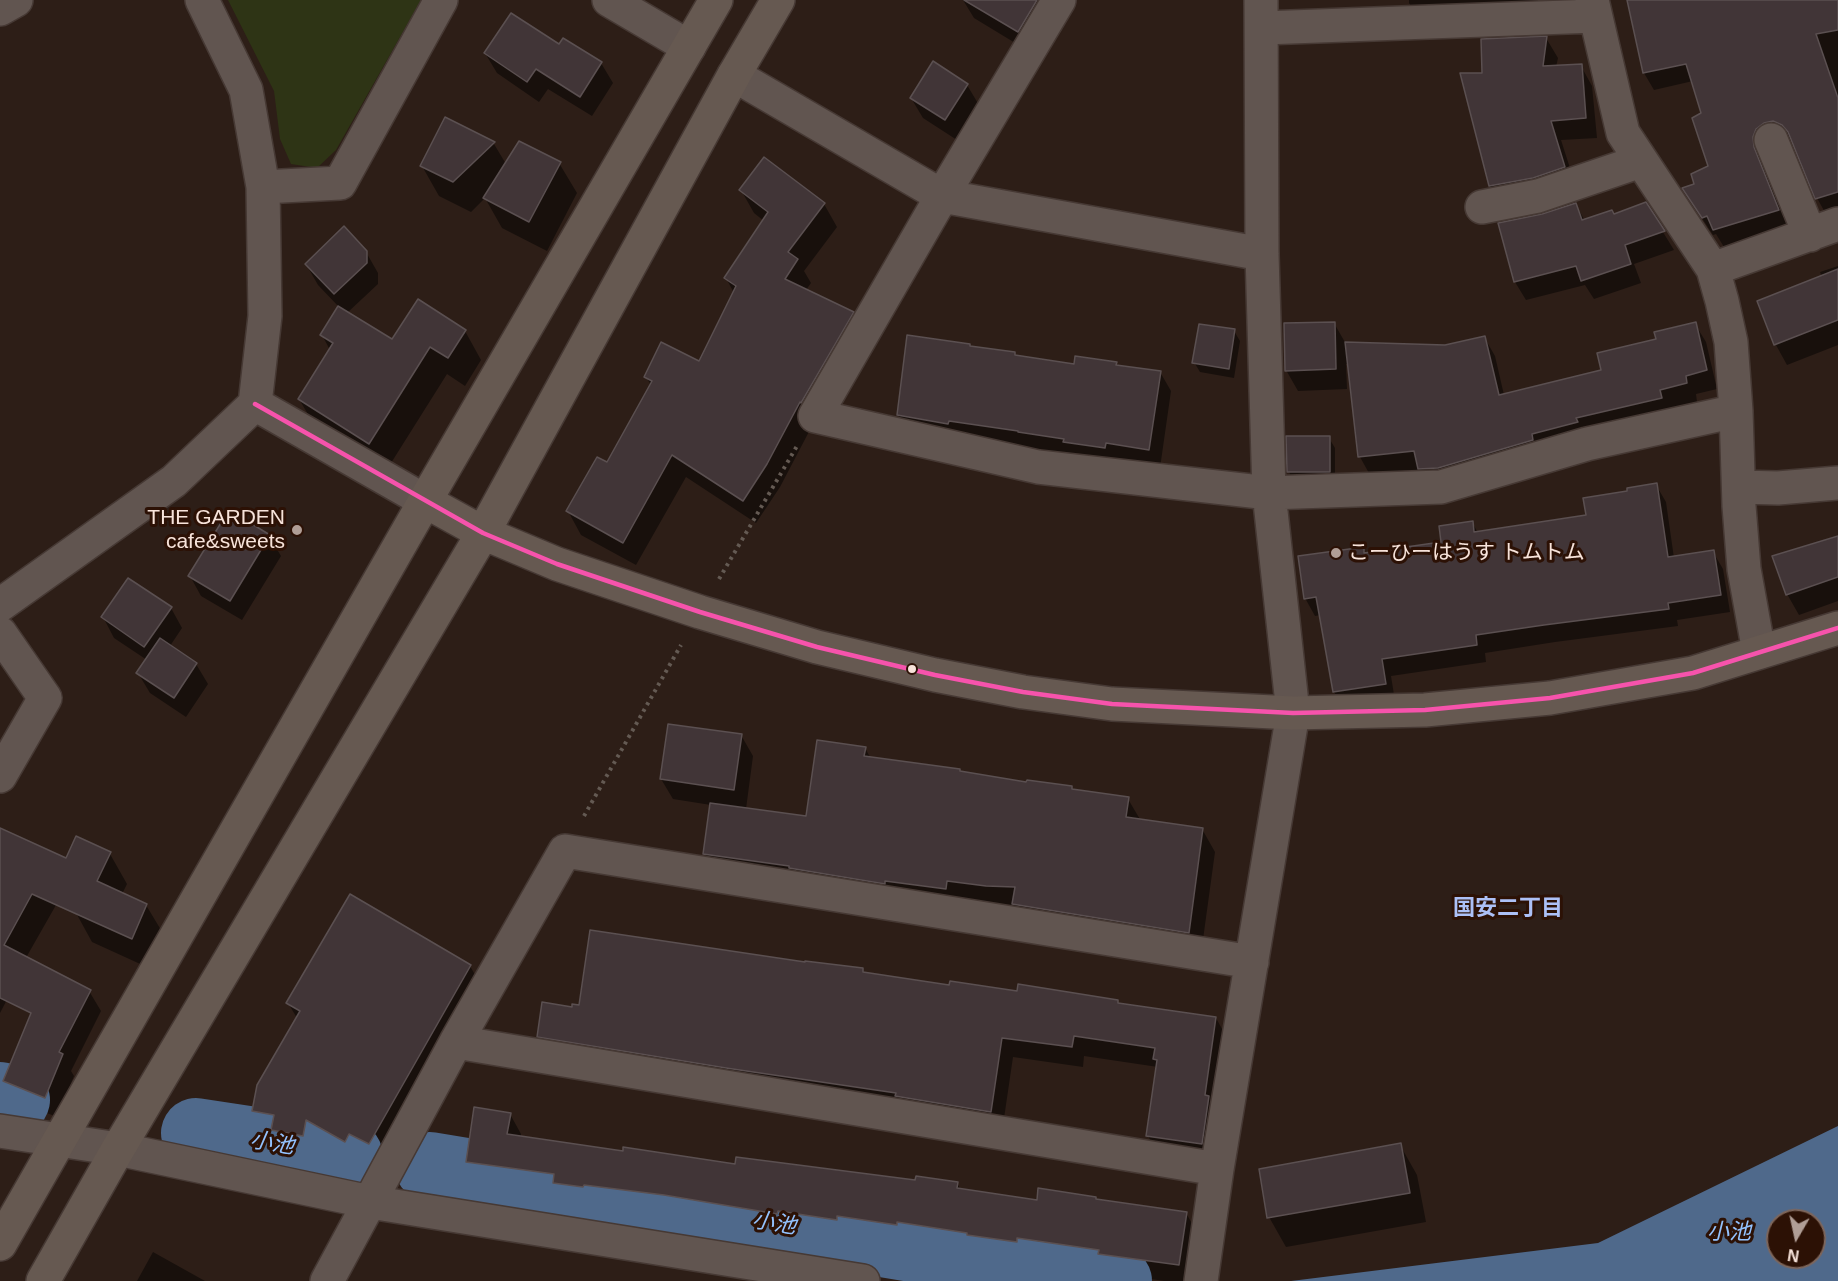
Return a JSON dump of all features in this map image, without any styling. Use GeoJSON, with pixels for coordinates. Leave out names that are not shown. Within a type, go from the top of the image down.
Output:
{"type":"FeatureCollection","features":[{"type":"Feature","properties":{"kind":"street"},"geometry":{"type":"LineString","coordinates":[[0,9],[16,0]]}},
{"type":"Feature","properties":{"kind":"street"},"geometry":{"type":"LineString","coordinates":[[0,605],[174,481],[255,404],[265,316],[263,187],[246,90],[202,0]]}},
{"type":"Feature","properties":{"kind":"street"},"geometry":{"type":"LineString","coordinates":[[263,187],[340,183],[441,0]]}},
{"type":"Feature","properties":{"kind":"street"},"geometry":{"type":"LineString","coordinates":[[609,0],[689,47]]}},
{"type":"Feature","properties":{"kind":"street"},"geometry":{"type":"LineString","coordinates":[[0,1244],[425,501],[716,0]]}},
{"type":"Feature","properties":{"kind":"street"},"geometry":{"type":"LineString","coordinates":[[44,1281],[118,1149],[483,533],[778,0]]}},
{"type":"Feature","properties":{"kind":"street"},"geometry":{"type":"LineString","coordinates":[[1059,0],[815,416],[1038,467],[1269,494],[1441,487],[1587,444],[1736,411]]}},
{"type":"Feature","properties":{"kind":"street"},"geometry":{"type":"LineString","coordinates":[[1201,1281],[1217,1169],[1293,712],[1269,494],[1262,254],[1262,14],[1594,8],[1623,133],[1713,270],[1722,301],[1731,342],[1744,570],[1759,652]]}},
{"type":"Feature","properties":{"kind":"street"},"geometry":{"type":"LineString","coordinates":[[735,75],[942,196],[1262,254]]}},
{"type":"Feature","properties":{"kind":"street"},"geometry":{"type":"LineString","coordinates":[[1713,270],[1824,230],[1771,140]]}},
{"type":"Feature","properties":{"kind":"street"},"geometry":{"type":"LineString","coordinates":[[1482,207],[1538,196],[1641,161]]}},
{"type":"Feature","properties":{"kind":"street"},"geometry":{"type":"LineString","coordinates":[[255,404],[483,533],[557,564],[816,648],[1023,692],[1112,704],[1293,712],[1425,710],[1550,698],[1693,674],[1838,628]]}},
{"type":"Feature","properties":{"kind":"street"},"geometry":{"type":"LineString","coordinates":[[1739,487],[1778,488],[1838,483]]}},
{"type":"Feature","properties":{"kind":"street"},"geometry":{"type":"LineString","coordinates":[[0,633],[45,698],[0,776]]}},
{"type":"Feature","properties":{"kind":"street"},"geometry":{"type":"LineString","coordinates":[[327,1281],[456,1042],[564,851],[1252,962]]}},
{"type":"Feature","properties":{"kind":"street"},"geometry":{"type":"LineString","coordinates":[[456,1042],[1217,1169]]}},
{"type":"Feature","properties":{"kind":"street"},"geometry":{"type":"LineString","coordinates":[[0,1131],[118,1149],[370,1202],[863,1281]]}},
{"type":"Feature","properties":{"kind":"green space"},"geometry":{"type":"Polygon","coordinates":[[[228,0],[421,0],[336,150],[317,168],[291,164],[280,139],[274,91],[228,0]]]}},
{"type":"Feature","properties":{"kind":"water","name":"小池"},"geometry":{"type":"Polygon","coordinates":[[[1838,1126],[1838,1281],[1291,1281],[1598,1243],[1838,1126]]]}},
{"type":"Feature","properties":{"kind":"building"},"geometry":{"type":"Polygon","coordinates":[[[964,0],[1037,0],[1018,32],[964,0]]]}},
{"type":"Feature","properties":{"kind":"building"},"geometry":{"type":"Polygon","coordinates":[[[1627,0],[1838,0],[1838,30],[1816,34],[1838,98],[1838,192],[1815,199],[1788,132],[1782,125],[1773,121],[1764,123],[1756,129],[1753,137],[1754,147],[1779,210],[1713,230],[1707,216],[1702,218],[1682,188],[1694,184],[1691,174],[1708,166],[1692,118],[1701,113],[1686,64],[1643,73],[1627,0]]]}},
{"type":"Feature","properties":{"kind":"building"},"geometry":{"type":"Polygon","coordinates":[[[511,13],[559,44],[563,38],[602,62],[580,97],[536,69],[527,82],[484,53],[511,13]]]}},
{"type":"Feature","properties":{"kind":"building"},"geometry":{"type":"Polygon","coordinates":[[[1547,36],[1543,66],[1582,64],[1586,118],[1551,121],[1565,167],[1533,178],[1489,186],[1460,73],[1482,73],[1481,39],[1547,36]]]}},
{"type":"Feature","properties":{"kind":"building"},"geometry":{"type":"Polygon","coordinates":[[[933,61],[968,84],[945,120],[910,98],[933,61]]]}},
{"type":"Feature","properties":{"kind":"building"},"geometry":{"type":"Polygon","coordinates":[[[445,117],[495,142],[453,182],[420,166],[445,117]]]}},
{"type":"Feature","properties":{"kind":"building"},"geometry":{"type":"Polygon","coordinates":[[[519,141],[561,162],[529,222],[483,198],[519,141]]]}},
{"type":"Feature","properties":{"kind":"building"},"geometry":{"type":"Polygon","coordinates":[[[764,157],[825,203],[788,252],[798,259],[785,279],[854,312],[800,402],[767,464],[743,501],[672,455],[623,543],[566,511],[597,457],[607,462],[652,381],[644,377],[661,342],[699,361],[736,286],[724,278],[768,212],[739,190],[764,157]]]}},
{"type":"Feature","properties":{"kind":"building"},"geometry":{"type":"Polygon","coordinates":[[[1646,202],[1665,231],[1625,245],[1631,264],[1581,281],[1576,266],[1514,282],[1498,223],[1542,214],[1576,203],[1582,220],[1612,210],[1614,214],[1646,202]]]}},
{"type":"Feature","properties":{"kind":"building"},"geometry":{"type":"Polygon","coordinates":[[[344,226],[367,251],[367,263],[334,294],[305,264],[344,226]]]}},
{"type":"Feature","properties":{"kind":"building"},"geometry":{"type":"Polygon","coordinates":[[[1838,269],[1838,320],[1774,345],[1757,301],[1838,269]]]}},
{"type":"Feature","properties":{"kind":"building"},"geometry":{"type":"Polygon","coordinates":[[[418,299],[466,330],[448,358],[430,347],[369,444],[298,399],[333,343],[320,335],[338,306],[392,339],[418,299]]]}},
{"type":"Feature","properties":{"kind":"building"},"geometry":{"type":"Polygon","coordinates":[[[1335,322],[1336,369],[1285,371],[1284,323],[1335,322]]]}},
{"type":"Feature","properties":{"kind":"building"},"geometry":{"type":"Polygon","coordinates":[[[1696,322],[1707,370],[1686,376],[1687,383],[1660,390],[1662,398],[1576,418],[1578,422],[1532,434],[1533,440],[1438,468],[1418,469],[1414,451],[1358,457],[1345,342],[1445,345],[1485,336],[1499,395],[1601,370],[1597,353],[1656,339],[1654,332],[1696,322]]]}},
{"type":"Feature","properties":{"kind":"building"},"geometry":{"type":"Polygon","coordinates":[[[1199,324],[1235,329],[1229,369],[1192,363],[1199,324]]]}},
{"type":"Feature","properties":{"kind":"building"},"geometry":{"type":"Polygon","coordinates":[[[907,335],[970,344],[970,346],[1015,352],[1015,355],[1074,364],[1075,356],[1117,362],[1116,365],[1161,371],[1149,450],[1106,443],[1105,448],[1063,442],[1064,439],[1018,431],[949,421],[948,424],[897,415],[907,335]]]}},
{"type":"Feature","properties":{"kind":"building"},"geometry":{"type":"Polygon","coordinates":[[[1286,436],[1330,436],[1330,472],[1287,472],[1286,436]]]}},
{"type":"Feature","properties":{"kind":"building"},"geometry":{"type":"Polygon","coordinates":[[[1657,483],[1668,557],[1714,550],[1721,595],[1668,603],[1669,609],[1476,635],[1477,645],[1382,659],[1386,684],[1333,692],[1316,597],[1304,599],[1298,556],[1364,547],[1364,553],[1441,542],[1439,526],[1473,521],[1474,532],[1586,515],[1583,498],[1627,491],[1627,488],[1657,483]]]}},
{"type":"Feature","properties":{"kind":"building"},"geometry":{"type":"Polygon","coordinates":[[[229,510],[270,535],[230,601],[188,576],[229,510]]]}},
{"type":"Feature","properties":{"kind":"building"},"geometry":{"type":"Polygon","coordinates":[[[1838,536],[1838,577],[1786,595],[1772,556],[1838,536]]]}},
{"type":"Feature","properties":{"kind":"building"},"geometry":{"type":"Polygon","coordinates":[[[128,578],[172,607],[144,647],[101,617],[128,578]]]}},
{"type":"Feature","properties":{"kind":"building"},"geometry":{"type":"Polygon","coordinates":[[[160,638],[197,663],[174,698],[136,673],[160,638]]]}},
{"type":"Feature","properties":{"kind":"building"},"geometry":{"type":"Polygon","coordinates":[[[668,724],[742,734],[734,790],[660,779],[668,724]]]}},
{"type":"Feature","properties":{"kind":"building"},"geometry":{"type":"Polygon","coordinates":[[[817,740],[866,747],[864,756],[960,769],[960,771],[1026,782],[1027,780],[1072,786],[1072,789],[1129,797],[1126,817],[1203,828],[1189,933],[1012,904],[1015,887],[947,881],[946,889],[885,881],[885,884],[789,868],[789,866],[703,854],[710,803],[806,816],[817,740]]]}},
{"type":"Feature","properties":{"kind":"building"},"geometry":{"type":"Polygon","coordinates":[[[0,828],[66,858],[76,836],[111,852],[97,881],[147,904],[132,939],[32,894],[4,945],[91,990],[59,1052],[63,1054],[45,1098],[3,1081],[31,1013],[0,998],[0,828]]]}},
{"type":"Feature","properties":{"kind":"building"},"geometry":{"type":"Polygon","coordinates":[[[350,894],[471,965],[369,1144],[349,1134],[345,1142],[306,1120],[303,1136],[271,1130],[274,1115],[252,1111],[257,1085],[300,1011],[286,1003],[350,894]]]}},
{"type":"Feature","properties":{"kind":"building"},"geometry":{"type":"Polygon","coordinates":[[[590,930],[805,962],[863,968],[863,972],[949,985],[950,981],[1017,991],[1018,984],[1118,1000],[1118,1003],[1216,1017],[1205,1095],[1209,1096],[1202,1144],[1146,1136],[1157,1060],[1153,1059],[1155,1048],[1074,1036],[1072,1047],[1002,1038],[991,1112],[895,1096],[896,1093],[537,1037],[542,1002],[572,1007],[572,1004],[579,1005],[590,930]]]}},
{"type":"Feature","properties":{"kind":"building"},"geometry":{"type":"Polygon","coordinates":[[[474,1107],[511,1113],[507,1134],[623,1151],[623,1147],[735,1164],[736,1157],[915,1180],[916,1176],[958,1182],[957,1188],[1037,1200],[1038,1188],[1187,1212],[1179,1265],[1098,1254],[1099,1250],[1017,1238],[1017,1242],[897,1222],[897,1225],[837,1216],[837,1220],[778,1211],[777,1214],[664,1195],[553,1183],[554,1174],[466,1162],[474,1107]]]}},
{"type":"Feature","properties":{"kind":"building"},"geometry":{"type":"Polygon","coordinates":[[[1401,1143],[1410,1193],[1267,1218],[1259,1169],[1401,1143]]]}},
{"type":"Feature","properties":{"kind":"waterway","name":"小池"},"geometry":{"type":"LineString","coordinates":[[0,1097],[15,1100]]}},
{"type":"Feature","properties":{"kind":"waterway","name":"小池"},"geometry":{"type":"LineString","coordinates":[[196,1133],[348,1156]]}},
{"type":"Feature","properties":{"kind":"waterway","name":"小池"},"geometry":{"type":"LineString","coordinates":[[430,1167],[1117,1281]]}},
{"type":"Feature","properties":{"kind":"transit line"},"geometry":{"type":"LineString","coordinates":[[255,404],[483,533],[557,564],[700,612],[817,647],[935,675],[1023,692],[1112,704],[1293,713],[1425,710],[1550,698],[1693,673],[1838,628]]}},
{"type":"Feature","properties":{"kind":"place","name":"THE GARDEN cafe&sweets"},"geometry":{"type":"Point","coordinates":[297,530]}},
{"type":"Feature","properties":{"kind":"place","name":"こーひーはうす トムトム"},"geometry":{"type":"Point","coordinates":[1336,553]}},
{"type":"Feature","properties":{"kind":"district","name":"国安二丁目"},"geometry":{"type":"Point","coordinates":[1508,909]}}]}
